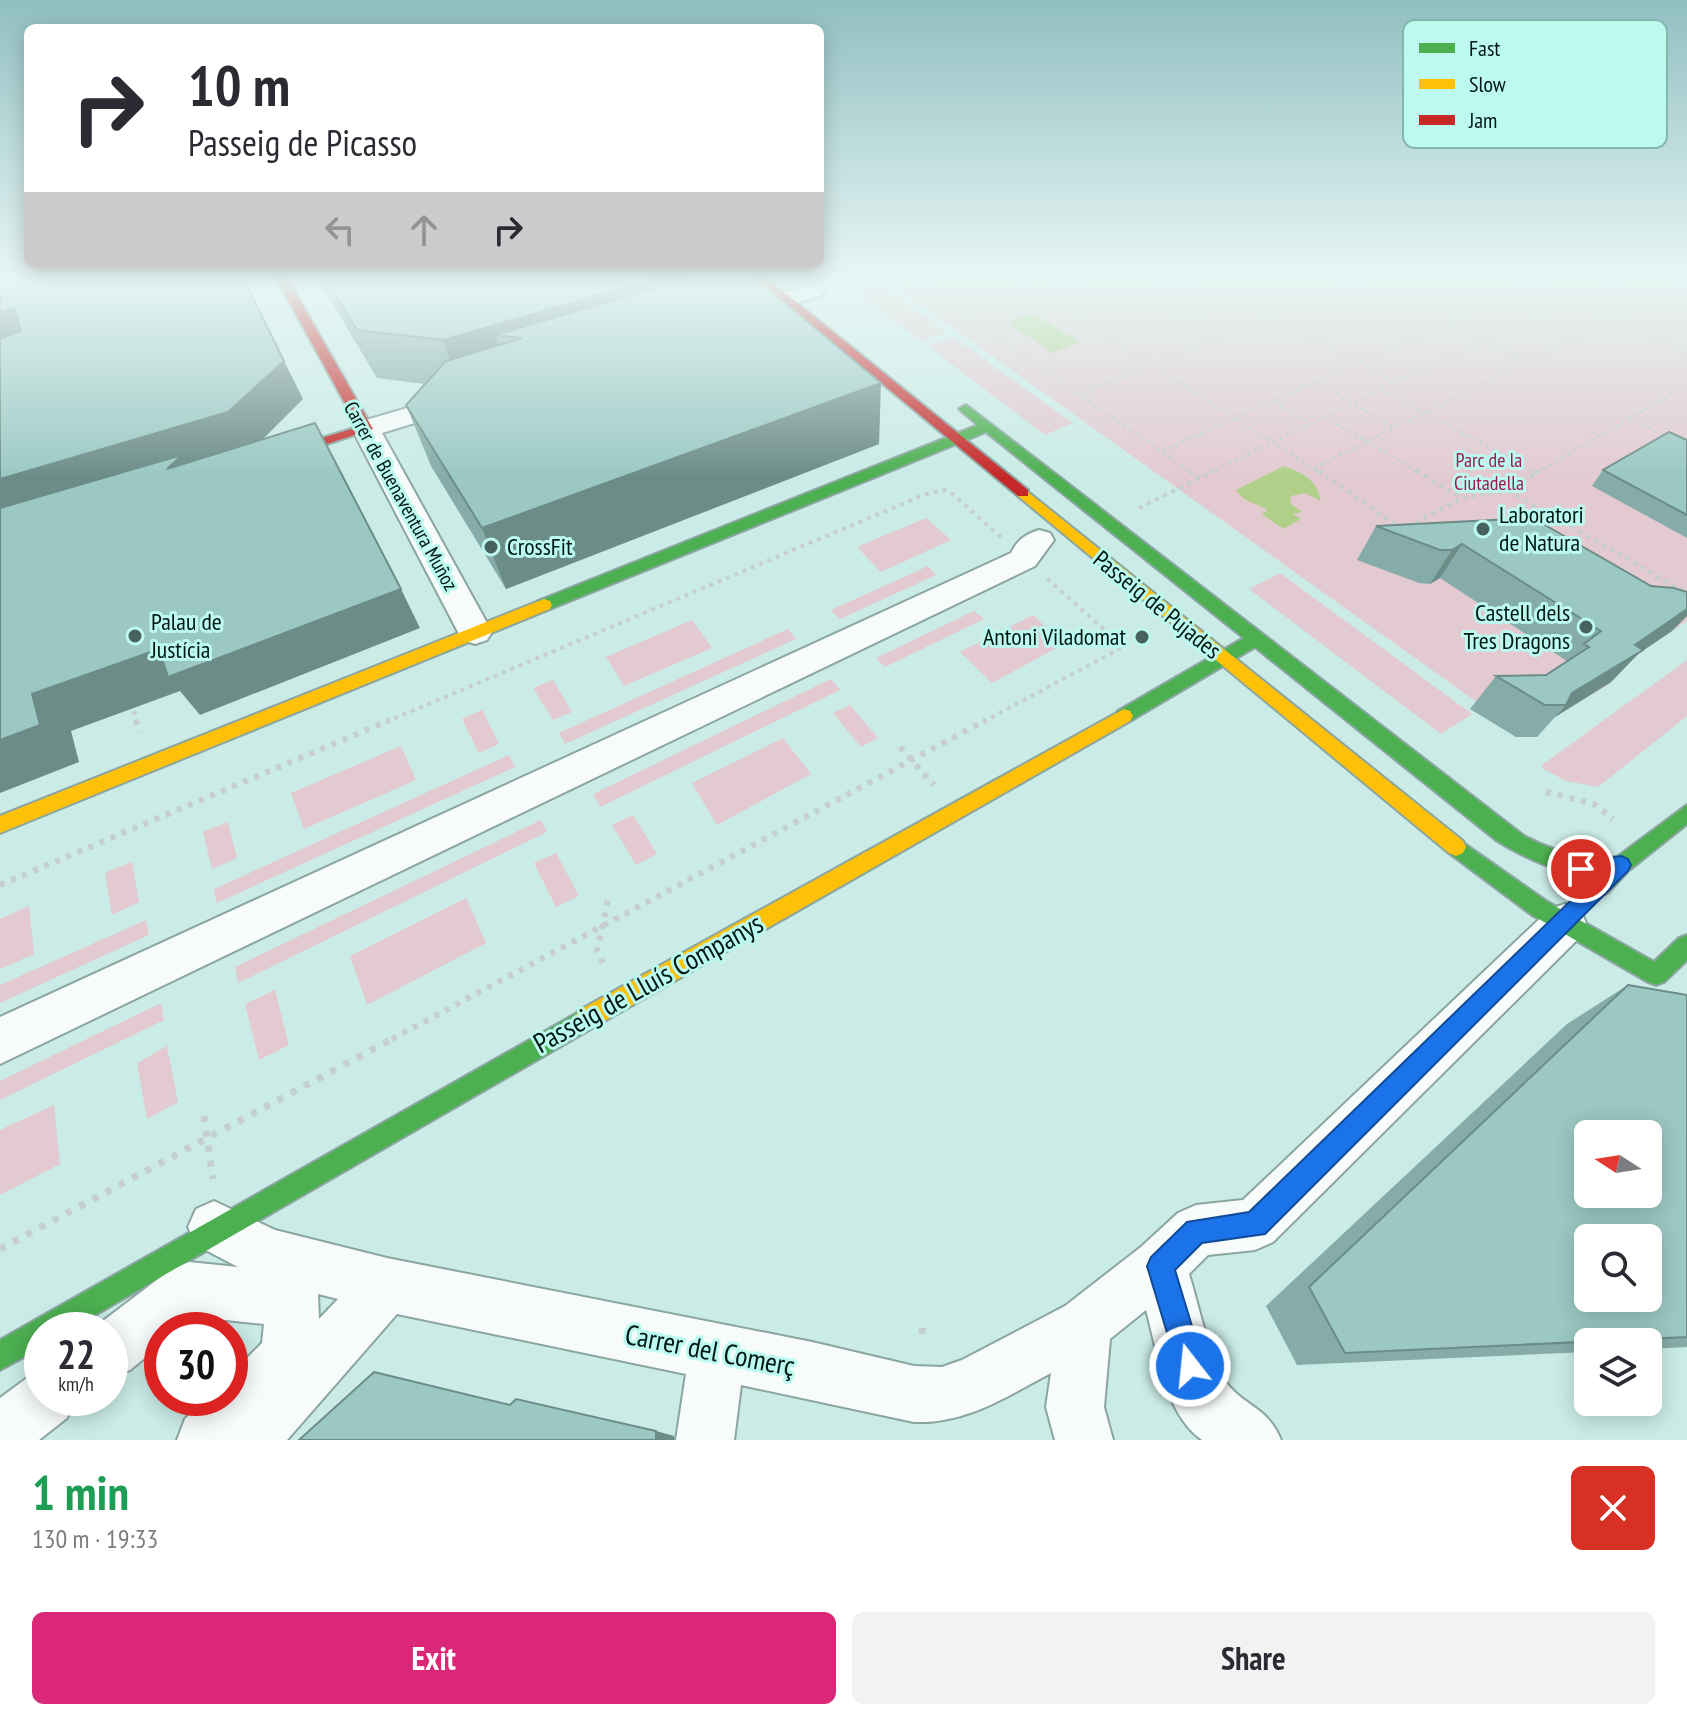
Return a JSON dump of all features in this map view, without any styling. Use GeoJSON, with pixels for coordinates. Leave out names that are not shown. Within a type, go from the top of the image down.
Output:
{"type":"FeatureCollection","features":[{"type":"Feature","properties":{"kind":"street","name":"Carrer de Buenaventura Muñoz"},"geometry":{"type":"LineString","coordinates":[[318,343],[475,632]]}},
{"type":"Feature","properties":{"kind":"street","name":"Passeig de Pujades"},"geometry":{"type":"LineString","coordinates":[[838,343],[1492,876],[1570,899]]}},
{"type":"Feature","properties":{"kind":"street"},"geometry":{"type":"LineString","coordinates":[[243,467],[485,393]]}},
{"type":"Feature","properties":{"kind":"street","name":"Passeig de Pujades"},"geometry":{"type":"LineString","coordinates":[[947,394],[1503,834],[1570,899]]}},
{"type":"Feature","properties":{"kind":"street"},"geometry":{"type":"LineString","coordinates":[[0,825],[988,426]]}},
{"type":"Feature","properties":{"kind":"street"},"geometry":{"type":"LineString","coordinates":[[0,1041],[1024,559],[1028,549],[1029,553]]}},
{"type":"Feature","properties":{"kind":"street","name":"Passeig de Lluís Companys"},"geometry":{"type":"LineString","coordinates":[[69,1312],[215,1209],[1255,639]]}},
{"type":"Feature","properties":{"kind":"street"},"geometry":{"type":"LineString","coordinates":[[1570,899],[1621,865],[1687,813]]}},
{"type":"Feature","properties":{"kind":"street"},"geometry":{"type":"LineString","coordinates":[[1570,899],[1600,870],[1621,865]]}},
{"type":"Feature","properties":{"kind":"street"},"geometry":{"type":"LineString","coordinates":[[1609,899],[1621,865]]}},
{"type":"Feature","properties":{"kind":"street"},"geometry":{"type":"LineString","coordinates":[[1570,899],[1609,938],[1671,987],[1687,945]]}},
{"type":"Feature","properties":{"kind":"street","name":"Carrer del Comerç"},"geometry":{"type":"LineString","coordinates":[[215,1209],[269,1255],[387,1285],[812,1370],[914,1394],[942,1395],[974,1384],[1084,1325],[1160,1266],[1196,1231],[1255,1224],[1570,899]]}},
{"type":"Feature","properties":{"kind":"street"},"geometry":{"type":"LineString","coordinates":[[1160,1266],[1197,1390],[1217,1416],[1252,1440]]}},
{"type":"Feature","properties":{"kind":"street"},"geometry":{"type":"LineString","coordinates":[[248,1440],[387,1285]]}},
{"type":"Feature","properties":{"kind":"street"},"geometry":{"type":"LineString","coordinates":[[128,1336],[189,1289],[294,1300],[288,1356],[206,1440]]}},
{"type":"Feature","properties":{"kind":"street"},"geometry":{"type":"LineString","coordinates":[[1084,1325],[1075,1407],[1084,1440]]}},
{"type":"Feature","properties":{"kind":"street","name":"Passeig de Lluís Companys"},"geometry":{"type":"LineString","coordinates":[[0,1356],[24,1341]]}},
{"type":"Feature","properties":{"kind":"street"},"geometry":{"type":"LineString","coordinates":[[705,1440],[717,1353]]}},
{"type":"Feature","properties":{"kind":"street"},"geometry":{"type":"LineString","coordinates":[[0,1437],[25,1416]]}},
{"type":"Feature","properties":{"kind":"path"},"geometry":{"type":"LineString","coordinates":[[1006,343],[1199,478]]}},
{"type":"Feature","properties":{"kind":"path"},"geometry":{"type":"LineString","coordinates":[[1118,343],[1274,441],[1402,529],[1462,498],[1507,491],[1687,384]]}},
{"type":"Feature","properties":{"kind":"path"},"geometry":{"type":"LineString","coordinates":[[1080,395],[1208,343]]}},
{"type":"Feature","properties":{"kind":"path"},"geometry":{"type":"LineString","coordinates":[[1321,343],[1393,383]]}},
{"type":"Feature","properties":{"kind":"path"},"geometry":{"type":"LineString","coordinates":[[1162,451],[1402,343]]}},
{"type":"Feature","properties":{"kind":"path"},"geometry":{"type":"LineString","coordinates":[[1138,508],[1479,343]]}},
{"type":"Feature","properties":{"kind":"path"},"geometry":{"type":"LineString","coordinates":[[1489,343],[1528,361]]}},
{"type":"Feature","properties":{"kind":"path"},"geometry":{"type":"LineString","coordinates":[[1314,468],[1563,343]]}},
{"type":"Feature","properties":{"kind":"path"},"geometry":{"type":"LineString","coordinates":[[1665,343],[1687,353]]}},
{"type":"Feature","properties":{"kind":"path"},"geometry":{"type":"LineString","coordinates":[[1317,381],[1394,428]]}},
{"type":"Feature","properties":{"kind":"path"},"geometry":{"type":"LineString","coordinates":[[1380,389],[1537,473]]}},
{"type":"Feature","properties":{"kind":"path"},"geometry":{"type":"LineString","coordinates":[[1273,401],[1309,423]]}},
{"type":"Feature","properties":{"kind":"path"},"geometry":{"type":"LineString","coordinates":[[1323,416],[1462,498]]}},
{"type":"Feature","properties":{"kind":"path"},"geometry":{"type":"LineString","coordinates":[[1629,418],[1687,446]]}},
{"type":"Feature","properties":{"kind":"path"},"geometry":{"type":"LineString","coordinates":[[1675,440],[1687,433]]}},
{"type":"Feature","properties":{"kind":"path"},"geometry":{"type":"LineString","coordinates":[[0,885],[926,494],[945,490],[954,495],[1029,553],[1111,636],[1119,649],[0,1249]]}},
{"type":"Feature","properties":{"kind":"path"},"geometry":{"type":"LineString","coordinates":[[1507,491],[1687,593]]}},
{"type":"Feature","properties":{"kind":"path"},"geometry":{"type":"LineString","coordinates":[[134,711],[141,740]]}},
{"type":"Feature","properties":{"kind":"path"},"geometry":{"type":"LineString","coordinates":[[900,747],[932,782]]}},
{"type":"Feature","properties":{"kind":"path"},"geometry":{"type":"LineString","coordinates":[[1546,792],[1594,804],[1613,819]]}},
{"type":"Feature","properties":{"kind":"path"},"geometry":{"type":"LineString","coordinates":[[597,951],[608,899]]}},
{"type":"Feature","properties":{"kind":"path"},"geometry":{"type":"LineString","coordinates":[[204,1116],[215,1209]]}},
{"type":"Feature","properties":{"kind":"path"},"geometry":{"type":"LineString","coordinates":[[922,1334],[923,1323]]}},
{"type":"Feature","properties":{"kind":"green space"},"geometry":{"type":"Polygon","coordinates":[[[962,343],[1073,423],[1045,435],[928,346],[962,343]]]}},
{"type":"Feature","properties":{"kind":"green space","name":"Parc de la Ciutadella"},"geometry":{"type":"Polygon","coordinates":[[[974,343],[1687,343],[1687,621],[1605,677],[1611,683],[1542,725],[1537,737],[1516,737],[1495,715],[974,343]]]}},
{"type":"Feature","properties":{"kind":"green space"},"geometry":{"type":"Polygon","coordinates":[[[926,518],[951,540],[881,572],[857,547],[926,518]]]}},
{"type":"Feature","properties":{"kind":"green space"},"geometry":{"type":"Polygon","coordinates":[[[928,566],[936,575],[840,619],[831,610],[928,566]]]}},
{"type":"Feature","properties":{"kind":"green space"},"geometry":{"type":"Polygon","coordinates":[[[1280,573],[1472,714],[1441,734],[1249,589],[1280,573]]]}},
{"type":"Feature","properties":{"kind":"green space"},"geometry":{"type":"Polygon","coordinates":[[[974,611],[984,619],[885,667],[876,658],[974,611]]]}},
{"type":"Feature","properties":{"kind":"green space"},"geometry":{"type":"Polygon","coordinates":[[[1033,615],[1064,644],[992,683],[960,652],[1033,615]]]}},
{"type":"Feature","properties":{"kind":"green space"},"geometry":{"type":"Polygon","coordinates":[[[692,620],[712,648],[624,686],[606,657],[692,620]]]}},
{"type":"Feature","properties":{"kind":"green space"},"geometry":{"type":"Polygon","coordinates":[[[788,629],[796,639],[565,744],[559,733],[788,629]]]}},
{"type":"Feature","properties":{"kind":"green space"},"geometry":{"type":"Polygon","coordinates":[[[1687,660],[1687,716],[1598,787],[1566,781],[1542,768],[1542,765],[1687,660]]]}},
{"type":"Feature","properties":{"kind":"green space"},"geometry":{"type":"Polygon","coordinates":[[[831,679],[840,690],[600,807],[593,794],[831,679]]]}},
{"type":"Feature","properties":{"kind":"green space"},"geometry":{"type":"Polygon","coordinates":[[[553,680],[572,712],[553,720],[533,688],[553,680]]]}},
{"type":"Feature","properties":{"kind":"green space"},"geometry":{"type":"Polygon","coordinates":[[[850,705],[878,738],[861,747],[833,713],[850,705]]]}},
{"type":"Feature","properties":{"kind":"green space"},"geometry":{"type":"Polygon","coordinates":[[[482,710],[499,744],[479,753],[462,719],[482,710]]]}},
{"type":"Feature","properties":{"kind":"green space"},"geometry":{"type":"Polygon","coordinates":[[[783,738],[811,774],[717,825],[692,783],[783,738]]]}},
{"type":"Feature","properties":{"kind":"green space"},"geometry":{"type":"Polygon","coordinates":[[[401,746],[416,780],[304,829],[291,793],[401,746]]]}},
{"type":"Feature","properties":{"kind":"green space"},"geometry":{"type":"Polygon","coordinates":[[[509,755],[515,767],[217,903],[214,889],[509,755]]]}},
{"type":"Feature","properties":{"kind":"green space"},"geometry":{"type":"Polygon","coordinates":[[[633,815],[657,854],[636,865],[612,825],[633,815]]]}},
{"type":"Feature","properties":{"kind":"green space"},"geometry":{"type":"Polygon","coordinates":[[[541,820],[547,832],[238,983],[235,967],[541,820]]]}},
{"type":"Feature","properties":{"kind":"green space"},"geometry":{"type":"Polygon","coordinates":[[[228,822],[237,858],[212,869],[203,832],[228,822]]]}},
{"type":"Feature","properties":{"kind":"green space"},"geometry":{"type":"Polygon","coordinates":[[[556,853],[579,896],[556,907],[534,863],[556,853]]]}},
{"type":"Feature","properties":{"kind":"green space"},"geometry":{"type":"Polygon","coordinates":[[[132,862],[139,902],[112,915],[105,873],[132,862]]]}},
{"type":"Feature","properties":{"kind":"green space"},"geometry":{"type":"Polygon","coordinates":[[[466,898],[486,943],[367,1005],[350,956],[466,898]]]}},
{"type":"Feature","properties":{"kind":"green space"},"geometry":{"type":"Polygon","coordinates":[[[29,906],[34,954],[0,969],[0,919],[29,906]]]}},
{"type":"Feature","properties":{"kind":"green space"},"geometry":{"type":"Polygon","coordinates":[[[146,920],[149,935],[0,1003],[0,985],[146,920]]]}},
{"type":"Feature","properties":{"kind":"green space"},"geometry":{"type":"Polygon","coordinates":[[[275,990],[289,1045],[259,1060],[245,1004],[275,990]]]}},
{"type":"Feature","properties":{"kind":"green space"},"geometry":{"type":"Polygon","coordinates":[[[161,1003],[164,1020],[0,1100],[0,1081],[161,1003]]]}},
{"type":"Feature","properties":{"kind":"green space"},"geometry":{"type":"Polygon","coordinates":[[[167,1046],[178,1102],[147,1119],[137,1063],[167,1046]]]}},
{"type":"Feature","properties":{"kind":"green space"},"geometry":{"type":"Polygon","coordinates":[[[54,1105],[60,1164],[0,1195],[0,1130],[54,1105]]]}},
{"type":"Feature","properties":{"kind":"shaded area"},"geometry":{"type":"Polygon","coordinates":[[[1038,343],[1076,343],[1053,353],[1038,343]]]}},
{"type":"Feature","properties":{"kind":"shaded area"},"geometry":{"type":"Polygon","coordinates":[[[1284,466],[1308,478],[1321,501],[1305,493],[1291,496],[1290,503],[1302,512],[1293,514],[1301,519],[1283,529],[1262,514],[1268,510],[1244,499],[1236,490],[1284,466]]]}},
{"type":"Feature","properties":{"kind":"building"},"geometry":{"type":"Polygon","coordinates":[[[0,343],[275,343],[284,361],[228,412],[0,479],[0,343]]]}},
{"type":"Feature","properties":{"kind":"building"},"geometry":{"type":"Polygon","coordinates":[[[505,343],[833,343],[881,383],[482,528],[406,405],[446,361],[505,343]]]}},
{"type":"Feature","properties":{"kind":"building","name":"Palau de Justícia"},"geometry":{"type":"Polygon","coordinates":[[[315,423],[401,589],[168,677],[159,649],[32,694],[40,725],[0,740],[0,508],[182,455],[167,469],[315,423]]]}},
{"type":"Feature","properties":{"kind":"building"},"geometry":{"type":"Polygon","coordinates":[[[1669,432],[1687,440],[1687,515],[1603,470],[1669,432]]]}},
{"type":"Feature","properties":{"kind":"building"},"geometry":{"type":"Polygon","coordinates":[[[1533,518],[1651,586],[1687,592],[1687,609],[1635,645],[1643,650],[1572,693],[1566,705],[1545,705],[1496,676],[1546,675],[1589,647],[1584,644],[1601,631],[1462,544],[1452,550],[1440,550],[1376,526],[1533,518]]]}},
{"type":"Feature","properties":{"kind":"building"},"geometry":{"type":"Polygon","coordinates":[[[1628,985],[1687,995],[1687,1337],[1662,1338],[1662,1328],[1574,1328],[1574,1342],[1345,1353],[1309,1287],[1628,985]]]}},
{"type":"Feature","properties":{"kind":"building"},"geometry":{"type":"Polygon","coordinates":[[[374,1372],[510,1405],[516,1399],[656,1431],[656,1438],[669,1440],[299,1440],[374,1372]]]}},
{"type":"Feature","properties":{"kind":"traffic: fast"},"geometry":{"type":"LineString","coordinates":[[966,409],[1503,834],[1531,850],[1574,865],[1621,865]]}},
{"type":"Feature","properties":{"kind":"traffic: fast"},"geometry":{"type":"LineString","coordinates":[[544,605],[988,426]]}},
{"type":"Feature","properties":{"kind":"traffic: fast"},"geometry":{"type":"LineString","coordinates":[[1124,716],[1255,639]]}},
{"type":"Feature","properties":{"kind":"traffic: fast"},"geometry":{"type":"LineString","coordinates":[[1600,887],[1621,865],[1687,813]]}},
{"type":"Feature","properties":{"kind":"traffic: fast"},"geometry":{"type":"LineString","coordinates":[[1456,847],[1539,908],[1656,975],[1687,945]]}},
{"type":"Feature","properties":{"kind":"traffic: fast"},"geometry":{"type":"LineString","coordinates":[[74,1312],[586,1019]]}},
{"type":"Feature","properties":{"kind":"traffic: fast"},"geometry":{"type":"LineString","coordinates":[[0,1356],[24,1342]]}},
{"type":"Feature","properties":{"kind":"traffic: slow"},"geometry":{"type":"LineString","coordinates":[[1023,493],[1456,847]]}},
{"type":"Feature","properties":{"kind":"traffic: slow"},"geometry":{"type":"LineString","coordinates":[[0,825],[544,605]]}},
{"type":"Feature","properties":{"kind":"traffic: slow"},"geometry":{"type":"LineString","coordinates":[[586,1019],[1124,716]]}},
{"type":"Feature","properties":{"kind":"traffic: jam"},"geometry":{"type":"LineString","coordinates":[[268,459],[366,429],[318,343]]}},
{"type":"Feature","properties":{"kind":"traffic: jam"},"geometry":{"type":"LineString","coordinates":[[839,343],[1023,493]]}},
{"type":"Feature","properties":{"kind":"place","name":"Laboratori de Natura"},"geometry":{"type":"Point","coordinates":[1483,529]}},
{"type":"Feature","properties":{"kind":"place","name":"CrossFit"},"geometry":{"type":"Point","coordinates":[491,547]}},
{"type":"Feature","properties":{"kind":"place","name":"Castell dels Tres Dragons"},"geometry":{"type":"Point","coordinates":[1586,627]}},
{"type":"Feature","properties":{"kind":"place","name":"Palau de Justícia"},"geometry":{"type":"Point","coordinates":[135,636]}},
{"type":"Feature","properties":{"kind":"place","name":"Antoni Viladomat"},"geometry":{"type":"Point","coordinates":[1142,637]}},
{"type":"Feature","properties":{"kind":"route"},"geometry":{"type":"LineString","coordinates":[[1190,1366],[1160,1266],[1196,1231],[1255,1224],[1621,865],[1600,870],[1581,869]]}}]}
